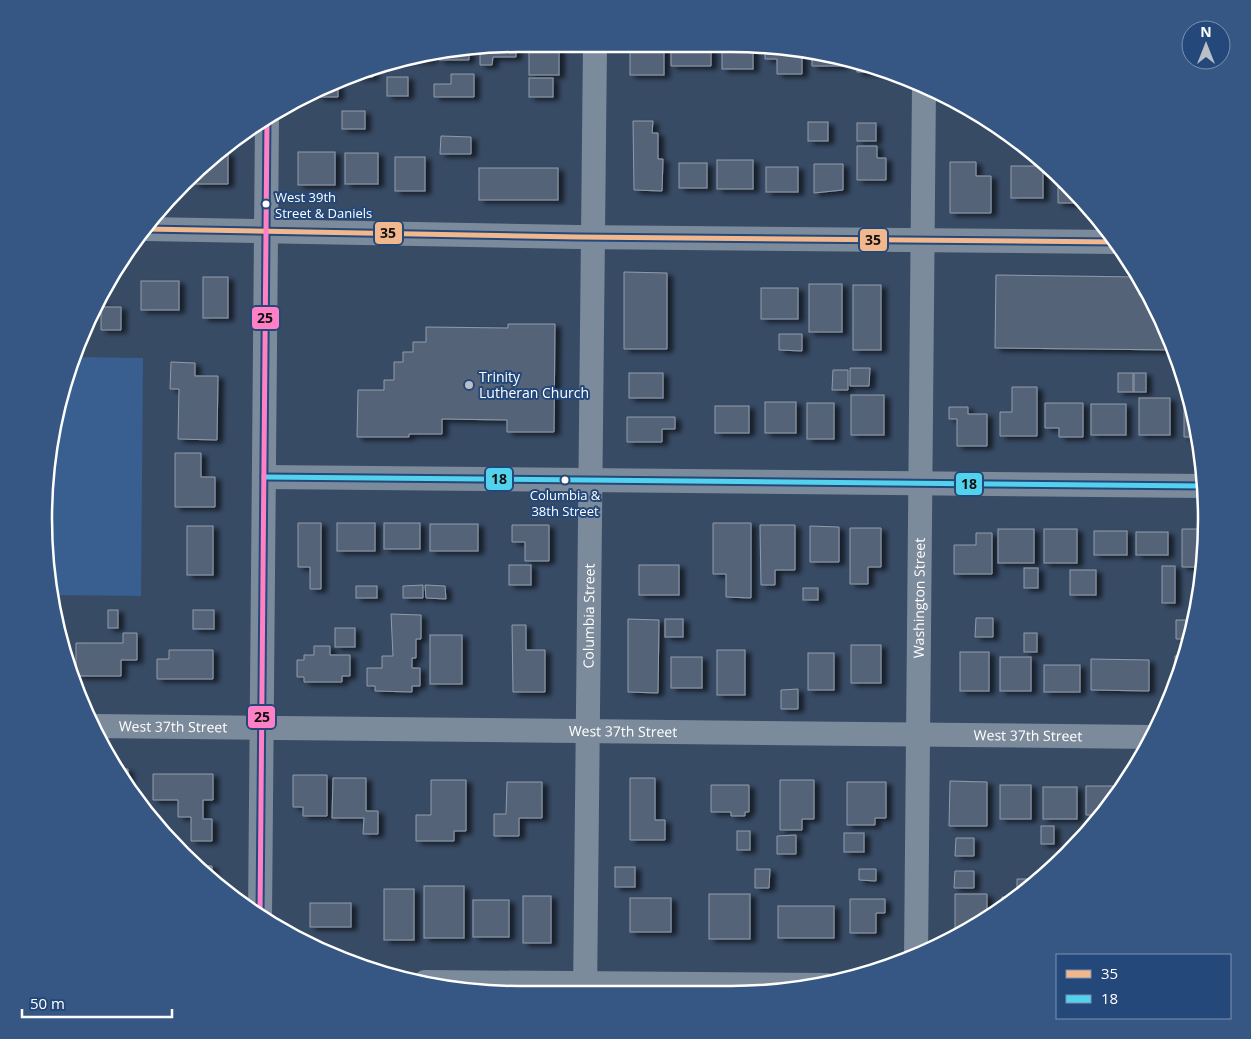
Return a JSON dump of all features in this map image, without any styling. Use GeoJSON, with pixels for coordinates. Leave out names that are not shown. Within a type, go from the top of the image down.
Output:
{"type":"FeatureCollection","features":[{"type":"Feature","properties":{"kind":"street","name":"Columbia Street"},"geometry":{"type":"LineString","coordinates":[[585,986],[595,52]]}},
{"type":"Feature","properties":{"kind":"street","name":"Washington Street"},"geometry":{"type":"LineString","coordinates":[[916,948],[924,94]]}},
{"type":"Feature","properties":{"kind":"street"},"geometry":{"type":"LineString","coordinates":[[260,908],[267,127]]}},
{"type":"Feature","properties":{"kind":"street"},"geometry":{"type":"LineString","coordinates":[[154,229],[593,237],[1107,242]]}},
{"type":"Feature","properties":{"kind":"street"},"geometry":{"type":"LineString","coordinates":[[264,477],[1198,486]]}},
{"type":"Feature","properties":{"kind":"street","name":"West 37th Street"},"geometry":{"type":"LineString","coordinates":[[101,726],[1144,737]]}},
{"type":"Feature","properties":{"kind":"street"},"geometry":{"type":"LineString","coordinates":[[468,984],[516,986]]}},
{"type":"Feature","properties":{"kind":"shaded area"},"geometry":{"type":"Polygon","coordinates":[[[82,357],[143,358],[141,596],[58,595],[53,550],[53,489],[61,428],[82,357]]]}},
{"type":"Feature","properties":{"kind":"building"},"geometry":{"type":"Polygon","coordinates":[[[516,52],[516,57],[493,57],[492,65],[480,65],[480,54],[516,52]]]}},
{"type":"Feature","properties":{"kind":"building"},"geometry":{"type":"Polygon","coordinates":[[[529,52],[559,52],[559,75],[529,75],[529,52]]]}},
{"type":"Feature","properties":{"kind":"building"},"geometry":{"type":"Polygon","coordinates":[[[630,52],[664,52],[664,75],[630,75],[630,52]]]}},
{"type":"Feature","properties":{"kind":"building"},"geometry":{"type":"Polygon","coordinates":[[[671,52],[711,52],[711,66],[671,66],[671,52]]]}},
{"type":"Feature","properties":{"kind":"building"},"geometry":{"type":"Polygon","coordinates":[[[722,52],[753,53],[753,69],[722,69],[722,52]]]}},
{"type":"Feature","properties":{"kind":"building"},"geometry":{"type":"Polygon","coordinates":[[[765,53],[802,58],[802,74],[777,74],[777,59],[765,59],[765,53]]]}},
{"type":"Feature","properties":{"kind":"building"},"geometry":{"type":"Polygon","coordinates":[[[469,55],[469,60],[439,59],[469,55]]]}},
{"type":"Feature","properties":{"kind":"building"},"geometry":{"type":"Polygon","coordinates":[[[812,59],[843,66],[843,66],[812,66],[812,59]]]}},
{"type":"Feature","properties":{"kind":"building"},"geometry":{"type":"Polygon","coordinates":[[[451,74],[474,74],[474,97],[434,97],[434,84],[451,84],[451,74]]]}},
{"type":"Feature","properties":{"kind":"building"},"geometry":{"type":"Polygon","coordinates":[[[387,77],[408,77],[408,96],[387,96],[387,77]]]}},
{"type":"Feature","properties":{"kind":"building"},"geometry":{"type":"Polygon","coordinates":[[[529,78],[553,78],[553,97],[529,97],[529,78]]]}},
{"type":"Feature","properties":{"kind":"building"},"geometry":{"type":"Polygon","coordinates":[[[338,89],[338,97],[322,97],[338,89]]]}},
{"type":"Feature","properties":{"kind":"building"},"geometry":{"type":"Polygon","coordinates":[[[342,111],[365,111],[365,129],[342,129],[342,111]]]}},
{"type":"Feature","properties":{"kind":"building"},"geometry":{"type":"Polygon","coordinates":[[[633,121],[653,121],[652,133],[658,133],[658,159],[663,159],[662,191],[634,190],[633,121]]]}},
{"type":"Feature","properties":{"kind":"building"},"geometry":{"type":"Polygon","coordinates":[[[808,122],[828,122],[828,141],[808,141],[808,122]]]}},
{"type":"Feature","properties":{"kind":"building"},"geometry":{"type":"Polygon","coordinates":[[[857,123],[876,123],[876,141],[857,141],[857,123]]]}},
{"type":"Feature","properties":{"kind":"building"},"geometry":{"type":"Polygon","coordinates":[[[441,136],[471,137],[471,154],[440,154],[441,136]]]}},
{"type":"Feature","properties":{"kind":"building"},"geometry":{"type":"Polygon","coordinates":[[[857,146],[877,146],[877,158],[886,158],[886,180],[857,180],[857,146]]]}},
{"type":"Feature","properties":{"kind":"building"},"geometry":{"type":"Polygon","coordinates":[[[298,152],[335,152],[335,185],[298,185],[298,152]]]}},
{"type":"Feature","properties":{"kind":"building"},"geometry":{"type":"Polygon","coordinates":[[[345,153],[378,153],[378,184],[345,184],[345,153]]]}},
{"type":"Feature","properties":{"kind":"building"},"geometry":{"type":"Polygon","coordinates":[[[228,155],[228,184],[194,184],[228,155]]]}},
{"type":"Feature","properties":{"kind":"building"},"geometry":{"type":"Polygon","coordinates":[[[395,157],[425,157],[425,191],[395,191],[395,157]]]}},
{"type":"Feature","properties":{"kind":"building"},"geometry":{"type":"Polygon","coordinates":[[[717,160],[753,160],[753,189],[717,189],[717,160]]]}},
{"type":"Feature","properties":{"kind":"building"},"geometry":{"type":"Polygon","coordinates":[[[950,162],[976,162],[976,176],[991,176],[991,213],[950,213],[950,162]]]}},
{"type":"Feature","properties":{"kind":"building"},"geometry":{"type":"Polygon","coordinates":[[[679,163],[707,163],[707,188],[679,188],[679,163]]]}},
{"type":"Feature","properties":{"kind":"building"},"geometry":{"type":"Polygon","coordinates":[[[814,164],[843,164],[843,190],[814,193],[814,164]]]}},
{"type":"Feature","properties":{"kind":"building"},"geometry":{"type":"Polygon","coordinates":[[[1011,166],[1037,166],[1043,172],[1043,198],[1011,198],[1011,166]]]}},
{"type":"Feature","properties":{"kind":"building"},"geometry":{"type":"Polygon","coordinates":[[[766,167],[798,167],[798,192],[766,192],[766,167]]]}},
{"type":"Feature","properties":{"kind":"building"},"geometry":{"type":"Polygon","coordinates":[[[479,168],[558,168],[558,200],[479,200],[479,168]]]}},
{"type":"Feature","properties":{"kind":"building"},"geometry":{"type":"Polygon","coordinates":[[[1058,185],[1075,203],[1058,203],[1058,185]]]}},
{"type":"Feature","properties":{"kind":"building"},"geometry":{"type":"Polygon","coordinates":[[[624,272],[667,273],[667,349],[624,349],[624,272]]]}},
{"type":"Feature","properties":{"kind":"building"},"geometry":{"type":"Polygon","coordinates":[[[996,275],[1130,277],[1150,313],[1166,350],[995,348],[996,275]]]}},
{"type":"Feature","properties":{"kind":"building"},"geometry":{"type":"Polygon","coordinates":[[[203,277],[228,277],[228,318],[203,318],[203,277]]]}},
{"type":"Feature","properties":{"kind":"building"},"geometry":{"type":"Polygon","coordinates":[[[141,281],[179,281],[179,310],[141,310],[141,281]]]}},
{"type":"Feature","properties":{"kind":"building"},"geometry":{"type":"Polygon","coordinates":[[[809,284],[842,284],[842,332],[809,332],[809,284]]]}},
{"type":"Feature","properties":{"kind":"building"},"geometry":{"type":"Polygon","coordinates":[[[853,285],[881,285],[881,350],[853,350],[853,285]]]}},
{"type":"Feature","properties":{"kind":"building"},"geometry":{"type":"Polygon","coordinates":[[[761,288],[798,288],[798,319],[761,319],[761,288]]]}},
{"type":"Feature","properties":{"kind":"building"},"geometry":{"type":"Polygon","coordinates":[[[104,307],[121,307],[121,330],[101,330],[101,313],[104,307]]]}},
{"type":"Feature","properties":{"kind":"building","name":"Trinity Lutheran Church"},"geometry":{"type":"Polygon","coordinates":[[[508,324],[555,324],[554,432],[507,432],[507,420],[442,419],[442,434],[409,434],[409,437],[357,437],[358,390],[384,390],[384,380],[394,380],[394,362],[403,362],[403,352],[413,352],[413,342],[426,342],[426,327],[508,328],[508,324]]]}},
{"type":"Feature","properties":{"kind":"building"},"geometry":{"type":"Polygon","coordinates":[[[779,334],[802,334],[802,351],[779,350],[779,334]]]}},
{"type":"Feature","properties":{"kind":"building"},"geometry":{"type":"Polygon","coordinates":[[[171,362],[195,363],[195,376],[218,376],[217,440],[178,439],[179,389],[170,389],[171,362]]]}},
{"type":"Feature","properties":{"kind":"building"},"geometry":{"type":"Polygon","coordinates":[[[850,368],[870,368],[869,386],[850,386],[850,368]]]}},
{"type":"Feature","properties":{"kind":"building"},"geometry":{"type":"Polygon","coordinates":[[[833,370],[848,370],[848,390],[832,390],[833,370]]]}},
{"type":"Feature","properties":{"kind":"building"},"geometry":{"type":"Polygon","coordinates":[[[629,373],[663,373],[663,398],[629,398],[629,373]]]}},
{"type":"Feature","properties":{"kind":"building"},"geometry":{"type":"Polygon","coordinates":[[[1118,373],[1133,373],[1133,392],[1118,392],[1118,373]]]}},
{"type":"Feature","properties":{"kind":"building"},"geometry":{"type":"Polygon","coordinates":[[[1134,373],[1146,373],[1146,392],[1134,392],[1134,373]]]}},
{"type":"Feature","properties":{"kind":"building"},"geometry":{"type":"Polygon","coordinates":[[[1012,387],[1037,387],[1037,436],[1000,436],[1000,412],[1012,412],[1012,387]]]}},
{"type":"Feature","properties":{"kind":"building"},"geometry":{"type":"Polygon","coordinates":[[[851,395],[884,395],[884,435],[851,435],[851,395]]]}},
{"type":"Feature","properties":{"kind":"building"},"geometry":{"type":"Polygon","coordinates":[[[1139,398],[1170,398],[1170,435],[1139,435],[1139,398]]]}},
{"type":"Feature","properties":{"kind":"building"},"geometry":{"type":"Polygon","coordinates":[[[765,402],[796,402],[796,433],[765,433],[765,402]]]}},
{"type":"Feature","properties":{"kind":"building"},"geometry":{"type":"Polygon","coordinates":[[[807,403],[834,403],[834,439],[807,439],[807,403]]]}},
{"type":"Feature","properties":{"kind":"building"},"geometry":{"type":"Polygon","coordinates":[[[1045,403],[1083,403],[1083,437],[1059,437],[1059,428],[1045,428],[1045,403]]]}},
{"type":"Feature","properties":{"kind":"building"},"geometry":{"type":"Polygon","coordinates":[[[1184,403],[1191,437],[1184,437],[1184,403]]]}},
{"type":"Feature","properties":{"kind":"building"},"geometry":{"type":"Polygon","coordinates":[[[1091,404],[1126,404],[1126,435],[1091,435],[1091,404]]]}},
{"type":"Feature","properties":{"kind":"building"},"geometry":{"type":"Polygon","coordinates":[[[715,406],[749,406],[749,433],[715,433],[715,406]]]}},
{"type":"Feature","properties":{"kind":"building"},"geometry":{"type":"Polygon","coordinates":[[[949,407],[968,407],[968,414],[987,414],[987,446],[957,446],[957,419],[949,419],[949,407]]]}},
{"type":"Feature","properties":{"kind":"building"},"geometry":{"type":"Polygon","coordinates":[[[627,417],[675,417],[675,429],[662,429],[662,442],[627,442],[627,417]]]}},
{"type":"Feature","properties":{"kind":"building"},"geometry":{"type":"Polygon","coordinates":[[[175,453],[201,453],[201,477],[215,477],[215,507],[175,507],[175,453]]]}},
{"type":"Feature","properties":{"kind":"building"},"geometry":{"type":"Polygon","coordinates":[[[298,523],[321,523],[321,589],[310,589],[310,567],[298,567],[298,523]]]}},
{"type":"Feature","properties":{"kind":"building"},"geometry":{"type":"Polygon","coordinates":[[[337,523],[375,523],[375,551],[337,551],[337,523]]]}},
{"type":"Feature","properties":{"kind":"building"},"geometry":{"type":"Polygon","coordinates":[[[384,523],[420,523],[420,549],[384,549],[384,523]]]}},
{"type":"Feature","properties":{"kind":"building"},"geometry":{"type":"Polygon","coordinates":[[[713,523],[751,523],[751,598],[726,597],[726,574],[713,574],[713,523]]]}},
{"type":"Feature","properties":{"kind":"building"},"geometry":{"type":"Polygon","coordinates":[[[430,524],[478,524],[478,551],[430,551],[430,524]]]}},
{"type":"Feature","properties":{"kind":"building"},"geometry":{"type":"Polygon","coordinates":[[[512,525],[549,525],[549,561],[525,561],[525,542],[512,542],[512,525]]]}},
{"type":"Feature","properties":{"kind":"building"},"geometry":{"type":"Polygon","coordinates":[[[760,525],[795,525],[795,570],[775,570],[775,585],[761,585],[760,525]]]}},
{"type":"Feature","properties":{"kind":"building"},"geometry":{"type":"Polygon","coordinates":[[[187,526],[213,526],[213,575],[187,575],[187,526]]]}},
{"type":"Feature","properties":{"kind":"building"},"geometry":{"type":"Polygon","coordinates":[[[810,526],[839,527],[839,562],[810,562],[810,526]]]}},
{"type":"Feature","properties":{"kind":"building"},"geometry":{"type":"Polygon","coordinates":[[[850,528],[881,528],[881,567],[868,567],[868,584],[850,584],[850,528]]]}},
{"type":"Feature","properties":{"kind":"building"},"geometry":{"type":"Polygon","coordinates":[[[998,529],[1034,529],[1034,563],[998,563],[998,529]]]}},
{"type":"Feature","properties":{"kind":"building"},"geometry":{"type":"Polygon","coordinates":[[[1044,529],[1077,529],[1077,563],[1044,563],[1044,529]]]}},
{"type":"Feature","properties":{"kind":"building"},"geometry":{"type":"Polygon","coordinates":[[[1182,529],[1198,529],[1196,567],[1182,567],[1182,529]]]}},
{"type":"Feature","properties":{"kind":"building"},"geometry":{"type":"Polygon","coordinates":[[[1094,531],[1127,531],[1127,555],[1094,555],[1094,531]]]}},
{"type":"Feature","properties":{"kind":"building"},"geometry":{"type":"Polygon","coordinates":[[[1136,532],[1168,532],[1168,555],[1136,555],[1136,532]]]}},
{"type":"Feature","properties":{"kind":"building"},"geometry":{"type":"Polygon","coordinates":[[[976,533],[992,533],[992,574],[954,574],[954,545],[976,545],[976,533]]]}},
{"type":"Feature","properties":{"kind":"building"},"geometry":{"type":"Polygon","coordinates":[[[509,565],[531,565],[531,585],[509,585],[509,565]]]}},
{"type":"Feature","properties":{"kind":"building"},"geometry":{"type":"Polygon","coordinates":[[[639,565],[679,565],[679,595],[639,595],[639,565]]]}},
{"type":"Feature","properties":{"kind":"building"},"geometry":{"type":"Polygon","coordinates":[[[1162,566],[1175,566],[1175,603],[1162,603],[1162,566]]]}},
{"type":"Feature","properties":{"kind":"building"},"geometry":{"type":"Polygon","coordinates":[[[1024,568],[1038,568],[1038,588],[1024,588],[1024,568]]]}},
{"type":"Feature","properties":{"kind":"building"},"geometry":{"type":"Polygon","coordinates":[[[1070,570],[1096,570],[1096,595],[1070,595],[1070,570]]]}},
{"type":"Feature","properties":{"kind":"building"},"geometry":{"type":"Polygon","coordinates":[[[423,585],[423,598],[403,598],[403,586],[423,585]]]}},
{"type":"Feature","properties":{"kind":"building"},"geometry":{"type":"Polygon","coordinates":[[[425,585],[445,586],[446,599],[426,598],[425,585]]]}},
{"type":"Feature","properties":{"kind":"building"},"geometry":{"type":"Polygon","coordinates":[[[356,586],[377,586],[377,598],[356,598],[356,586]]]}},
{"type":"Feature","properties":{"kind":"building"},"geometry":{"type":"Polygon","coordinates":[[[803,588],[818,588],[818,600],[803,600],[803,588]]]}},
{"type":"Feature","properties":{"kind":"building"},"geometry":{"type":"Polygon","coordinates":[[[108,610],[118,610],[118,628],[108,628],[108,610]]]}},
{"type":"Feature","properties":{"kind":"building"},"geometry":{"type":"Polygon","coordinates":[[[193,610],[214,610],[214,629],[193,629],[193,610]]]}},
{"type":"Feature","properties":{"kind":"building"},"geometry":{"type":"Polygon","coordinates":[[[391,614],[421,615],[421,639],[416,639],[416,658],[412,658],[412,668],[420,668],[420,686],[412,686],[412,692],[375,691],[375,686],[367,686],[367,668],[382,668],[382,656],[393,656],[391,614]]]}},
{"type":"Feature","properties":{"kind":"building"},"geometry":{"type":"Polygon","coordinates":[[[976,618],[993,618],[993,637],[975,637],[976,618]]]}},
{"type":"Feature","properties":{"kind":"building"},"geometry":{"type":"Polygon","coordinates":[[[628,619],[659,620],[658,693],[628,692],[628,619]]]}},
{"type":"Feature","properties":{"kind":"building"},"geometry":{"type":"Polygon","coordinates":[[[665,619],[683,619],[683,637],[665,637],[665,619]]]}},
{"type":"Feature","properties":{"kind":"building"},"geometry":{"type":"Polygon","coordinates":[[[1176,620],[1188,620],[1183,639],[1176,639],[1176,620]]]}},
{"type":"Feature","properties":{"kind":"building"},"geometry":{"type":"Polygon","coordinates":[[[512,625],[526,625],[526,650],[545,650],[545,692],[513,692],[512,625]]]}},
{"type":"Feature","properties":{"kind":"building"},"geometry":{"type":"Polygon","coordinates":[[[335,628],[355,628],[355,647],[335,647],[335,628]]]}},
{"type":"Feature","properties":{"kind":"building"},"geometry":{"type":"Polygon","coordinates":[[[123,633],[137,633],[137,660],[121,660],[121,676],[79,676],[76,667],[76,643],[123,643],[123,633]]]}},
{"type":"Feature","properties":{"kind":"building"},"geometry":{"type":"Polygon","coordinates":[[[1024,633],[1037,633],[1037,652],[1024,652],[1024,633]]]}},
{"type":"Feature","properties":{"kind":"building"},"geometry":{"type":"Polygon","coordinates":[[[430,635],[462,635],[462,684],[430,684],[430,635]]]}},
{"type":"Feature","properties":{"kind":"building"},"geometry":{"type":"Polygon","coordinates":[[[851,645],[881,645],[881,683],[851,683],[851,645]]]}},
{"type":"Feature","properties":{"kind":"building"},"geometry":{"type":"Polygon","coordinates":[[[314,646],[330,646],[330,655],[350,655],[350,676],[342,676],[342,682],[304,682],[304,677],[297,677],[297,660],[304,660],[304,655],[314,655],[314,646]]]}},
{"type":"Feature","properties":{"kind":"building"},"geometry":{"type":"Polygon","coordinates":[[[169,650],[213,650],[213,679],[157,679],[157,659],[169,659],[169,650]]]}},
{"type":"Feature","properties":{"kind":"building"},"geometry":{"type":"Polygon","coordinates":[[[717,650],[745,650],[745,695],[717,695],[717,650]]]}},
{"type":"Feature","properties":{"kind":"building"},"geometry":{"type":"Polygon","coordinates":[[[960,652],[989,652],[989,691],[960,691],[960,652]]]}},
{"type":"Feature","properties":{"kind":"building"},"geometry":{"type":"Polygon","coordinates":[[[808,653],[834,653],[834,690],[808,690],[808,653]]]}},
{"type":"Feature","properties":{"kind":"building"},"geometry":{"type":"Polygon","coordinates":[[[1175,656],[1178,656],[1175,667],[1175,656]]]}},
{"type":"Feature","properties":{"kind":"building"},"geometry":{"type":"Polygon","coordinates":[[[671,657],[702,657],[702,688],[671,688],[671,657]]]}},
{"type":"Feature","properties":{"kind":"building"},"geometry":{"type":"Polygon","coordinates":[[[1000,657],[1031,657],[1031,691],[1000,691],[1000,657]]]}},
{"type":"Feature","properties":{"kind":"building"},"geometry":{"type":"Polygon","coordinates":[[[1091,659],[1149,660],[1149,691],[1091,690],[1091,659]]]}},
{"type":"Feature","properties":{"kind":"building"},"geometry":{"type":"Polygon","coordinates":[[[1044,665],[1080,665],[1080,692],[1044,692],[1044,665]]]}},
{"type":"Feature","properties":{"kind":"building"},"geometry":{"type":"Polygon","coordinates":[[[798,689],[798,709],[781,709],[781,690],[798,689]]]}},
{"type":"Feature","properties":{"kind":"building"},"geometry":{"type":"Polygon","coordinates":[[[153,774],[213,774],[213,800],[203,800],[203,819],[212,819],[212,841],[191,841],[191,817],[178,817],[178,800],[153,800],[153,774]]]}},
{"type":"Feature","properties":{"kind":"building"},"geometry":{"type":"Polygon","coordinates":[[[293,775],[327,775],[327,816],[303,816],[303,807],[293,807],[293,775]]]}},
{"type":"Feature","properties":{"kind":"building"},"geometry":{"type":"Polygon","coordinates":[[[333,778],[366,778],[366,811],[378,811],[378,834],[363,834],[364,818],[332,818],[333,778]]]}},
{"type":"Feature","properties":{"kind":"building"},"geometry":{"type":"Polygon","coordinates":[[[630,778],[655,778],[655,820],[665,820],[665,840],[630,840],[630,778]]]}},
{"type":"Feature","properties":{"kind":"building"},"geometry":{"type":"Polygon","coordinates":[[[431,780],[466,780],[466,831],[454,831],[454,841],[416,841],[416,815],[431,815],[431,780]]]}},
{"type":"Feature","properties":{"kind":"building"},"geometry":{"type":"Polygon","coordinates":[[[780,780],[814,780],[814,819],[802,819],[802,830],[780,830],[780,780]]]}},
{"type":"Feature","properties":{"kind":"building"},"geometry":{"type":"Polygon","coordinates":[[[950,781],[987,782],[987,826],[949,826],[950,781]]]}},
{"type":"Feature","properties":{"kind":"building"},"geometry":{"type":"Polygon","coordinates":[[[507,782],[542,782],[542,818],[519,818],[519,836],[494,836],[494,814],[506,814],[507,782]]]}},
{"type":"Feature","properties":{"kind":"building"},"geometry":{"type":"Polygon","coordinates":[[[847,782],[886,782],[886,818],[875,818],[875,825],[847,825],[847,782]]]}},
{"type":"Feature","properties":{"kind":"building"},"geometry":{"type":"Polygon","coordinates":[[[711,785],[749,785],[749,812],[745,812],[745,816],[731,816],[731,812],[711,812],[711,785]]]}},
{"type":"Feature","properties":{"kind":"building"},"geometry":{"type":"Polygon","coordinates":[[[1000,785],[1031,785],[1031,819],[1000,819],[1000,785]]]}},
{"type":"Feature","properties":{"kind":"building"},"geometry":{"type":"Polygon","coordinates":[[[1086,786],[1115,786],[1093,815],[1086,815],[1086,786]]]}},
{"type":"Feature","properties":{"kind":"building"},"geometry":{"type":"Polygon","coordinates":[[[1043,787],[1077,787],[1077,819],[1043,819],[1043,787]]]}},
{"type":"Feature","properties":{"kind":"building"},"geometry":{"type":"Polygon","coordinates":[[[1041,826],[1054,826],[1054,844],[1041,844],[1041,826]]]}},
{"type":"Feature","properties":{"kind":"building"},"geometry":{"type":"Polygon","coordinates":[[[737,831],[750,831],[750,850],[737,850],[737,831]]]}},
{"type":"Feature","properties":{"kind":"building"},"geometry":{"type":"Polygon","coordinates":[[[844,833],[864,833],[864,852],[844,852],[844,833]]]}},
{"type":"Feature","properties":{"kind":"building"},"geometry":{"type":"Polygon","coordinates":[[[796,835],[796,854],[777,854],[777,836],[796,835]]]}},
{"type":"Feature","properties":{"kind":"building"},"geometry":{"type":"Polygon","coordinates":[[[956,838],[974,838],[974,856],[955,856],[956,838]]]}},
{"type":"Feature","properties":{"kind":"building"},"geometry":{"type":"Polygon","coordinates":[[[615,867],[635,867],[635,887],[615,887],[615,867]]]}},
{"type":"Feature","properties":{"kind":"building"},"geometry":{"type":"Polygon","coordinates":[[[755,869],[770,869],[769,888],[755,888],[755,869]]]}},
{"type":"Feature","properties":{"kind":"building"},"geometry":{"type":"Polygon","coordinates":[[[859,869],[876,869],[876,881],[859,880],[859,869]]]}},
{"type":"Feature","properties":{"kind":"building"},"geometry":{"type":"Polygon","coordinates":[[[955,871],[974,871],[974,888],[954,888],[955,871]]]}},
{"type":"Feature","properties":{"kind":"building"},"geometry":{"type":"Polygon","coordinates":[[[1017,879],[1029,879],[1017,889],[1017,879]]]}},
{"type":"Feature","properties":{"kind":"building"},"geometry":{"type":"Polygon","coordinates":[[[424,886],[464,886],[464,938],[424,938],[424,886]]]}},
{"type":"Feature","properties":{"kind":"building"},"geometry":{"type":"Polygon","coordinates":[[[384,889],[414,889],[414,940],[384,940],[384,889]]]}},
{"type":"Feature","properties":{"kind":"building"},"geometry":{"type":"Polygon","coordinates":[[[709,894],[750,894],[750,939],[709,939],[709,894]]]}},
{"type":"Feature","properties":{"kind":"building"},"geometry":{"type":"Polygon","coordinates":[[[955,894],[987,894],[987,910],[955,928],[955,894]]]}},
{"type":"Feature","properties":{"kind":"building"},"geometry":{"type":"Polygon","coordinates":[[[523,896],[551,896],[551,943],[523,943],[523,896]]]}},
{"type":"Feature","properties":{"kind":"building"},"geometry":{"type":"Polygon","coordinates":[[[630,898],[671,898],[671,932],[630,932],[630,898]]]}},
{"type":"Feature","properties":{"kind":"building"},"geometry":{"type":"Polygon","coordinates":[[[850,899],[885,899],[885,913],[876,913],[876,933],[850,933],[850,899]]]}},
{"type":"Feature","properties":{"kind":"building"},"geometry":{"type":"Polygon","coordinates":[[[473,900],[509,900],[509,937],[473,937],[473,900]]]}},
{"type":"Feature","properties":{"kind":"building"},"geometry":{"type":"Polygon","coordinates":[[[310,903],[351,903],[351,927],[310,927],[310,903]]]}},
{"type":"Feature","properties":{"kind":"building"},"geometry":{"type":"Polygon","coordinates":[[[778,906],[834,906],[834,938],[778,938],[778,906]]]}},
{"type":"Feature","properties":{"kind":"transit line","name":"25"},"geometry":{"type":"LineString","coordinates":[[260,908],[267,127]]}},
{"type":"Feature","properties":{"kind":"transit line","name":"35"},"geometry":{"type":"LineString","coordinates":[[154,229],[578,237],[1107,242]]}},
{"type":"Feature","properties":{"kind":"transit line","name":"18"},"geometry":{"type":"LineString","coordinates":[[264,477],[1198,486]]}},
{"type":"Feature","properties":{"kind":"place","name":"West 39th Street & Daniels"},"geometry":{"type":"Point","coordinates":[266,204]}},
{"type":"Feature","properties":{"kind":"place","name":"Trinity Lutheran Church"},"geometry":{"type":"Point","coordinates":[469,385]}},
{"type":"Feature","properties":{"kind":"place","name":"Columbia & 38th Street"},"geometry":{"type":"Point","coordinates":[565,480]}}]}
